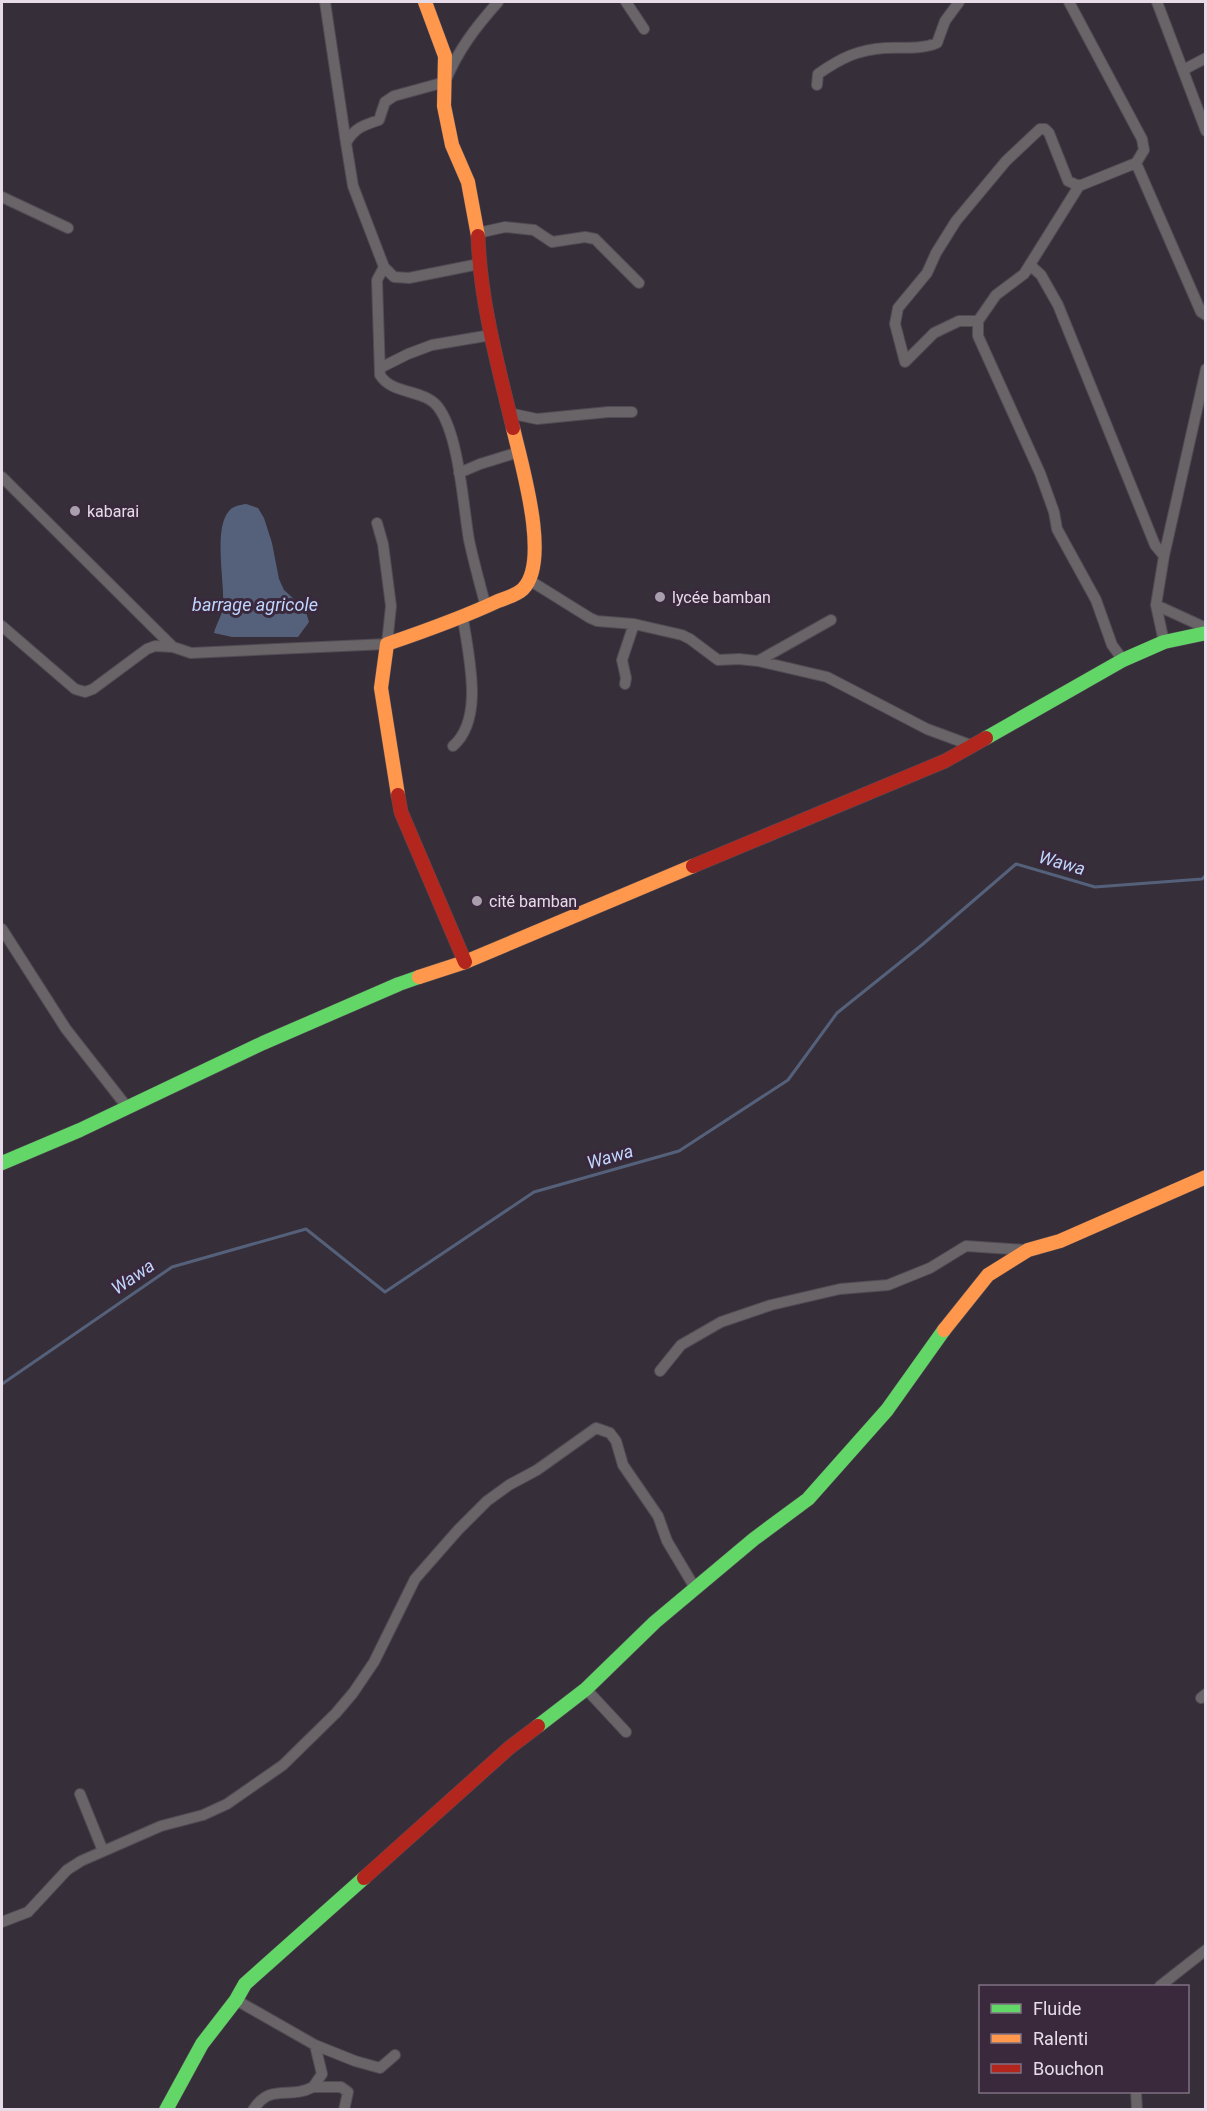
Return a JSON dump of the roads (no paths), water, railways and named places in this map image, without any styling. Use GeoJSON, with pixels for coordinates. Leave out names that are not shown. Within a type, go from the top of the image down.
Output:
{"type":"FeatureCollection","features":[{"type":"Feature","properties":{"kind":"street"},"geometry":{"type":"LineString","coordinates":[[325,2],[353,186],[384,267],[394,277],[409,278],[479,264]]}},
{"type":"Feature","properties":{"kind":"street"},"geometry":{"type":"LineString","coordinates":[[425,2],[450,56]]}},
{"type":"Feature","properties":{"kind":"street"},"geometry":{"type":"LineString","coordinates":[[2,626],[75,689],[85,692],[93,689],[147,649],[155,646],[173,647],[191,653],[387,644],[463,618],[522,590],[529,580],[535,550],[531,506],[491,335],[479,264],[478,233],[468,182],[452,145],[444,106],[445,82],[450,56],[498,2]]}},
{"type":"Feature","properties":{"kind":"street"},"geometry":{"type":"LineString","coordinates":[[626,2],[644,29]]}},
{"type":"Feature","properties":{"kind":"street"},"geometry":{"type":"LineString","coordinates":[[817,85],[819,74],[841,58],[883,48],[927,48],[937,43],[945,21],[959,2]]}},
{"type":"Feature","properties":{"kind":"street"},"geometry":{"type":"LineString","coordinates":[[1069,2],[1142,139],[1144,150],[1136,163],[1078,186],[1024,274],[996,295],[978,321],[978,336],[1040,473],[1054,512],[1057,529],[1096,600],[1112,645],[1123,660]]}},
{"type":"Feature","properties":{"kind":"street"},"geometry":{"type":"LineString","coordinates":[[1157,2],[1206,131]]}},
{"type":"Feature","properties":{"kind":"street"},"geometry":{"type":"LineString","coordinates":[[1183,70],[1206,58]]}},
{"type":"Feature","properties":{"kind":"street"},"geometry":{"type":"LineString","coordinates":[[345,143],[351,133],[362,125],[380,120],[385,102],[394,96],[445,82]]}},
{"type":"Feature","properties":{"kind":"street"},"geometry":{"type":"LineString","coordinates":[[978,321],[959,321],[934,333],[905,362],[895,324],[898,308],[927,273],[956,221],[1006,161],[1040,129],[1045,129],[1049,133],[1068,181],[1078,186]]}},
{"type":"Feature","properties":{"kind":"street"},"geometry":{"type":"LineString","coordinates":[[1136,163],[1201,312],[1206,315]]}},
{"type":"Feature","properties":{"kind":"street"},"geometry":{"type":"LineString","coordinates":[[2,196],[68,228]]}},
{"type":"Feature","properties":{"kind":"street"},"geometry":{"type":"LineString","coordinates":[[478,233],[505,227],[534,230],[552,242],[585,237],[595,239],[639,283]]}},
{"type":"Feature","properties":{"kind":"street"},"geometry":{"type":"LineString","coordinates":[[1030,265],[1041,275],[1058,305],[1155,545],[1164,556]]}},
{"type":"Feature","properties":{"kind":"street"},"geometry":{"type":"LineString","coordinates":[[384,267],[377,280],[380,375],[383,381],[420,397],[432,399],[447,419],[470,541],[486,607]]}},
{"type":"Feature","properties":{"kind":"street"},"geometry":{"type":"LineString","coordinates":[[380,368],[432,345],[491,335]]}},
{"type":"Feature","properties":{"kind":"street"},"geometry":{"type":"LineString","coordinates":[[1164,642],[1156,605],[1164,556],[1206,369]]}},
{"type":"Feature","properties":{"kind":"street"},"geometry":{"type":"LineString","coordinates":[[509,413],[537,419],[632,412]]}},
{"type":"Feature","properties":{"kind":"street"},"geometry":{"type":"LineString","coordinates":[[459,473],[519,452]]}},
{"type":"Feature","properties":{"kind":"street"},"geometry":{"type":"LineString","coordinates":[[2,477],[173,647]]}},
{"type":"Feature","properties":{"kind":"street"},"geometry":{"type":"LineString","coordinates":[[377,523],[383,544],[390,606],[381,688],[401,812],[465,962]]}},
{"type":"Feature","properties":{"kind":"street"},"geometry":{"type":"LineString","coordinates":[[529,580],[597,621],[634,624],[682,635],[718,660],[759,661],[827,677],[927,729],[972,746]]}},
{"type":"Feature","properties":{"kind":"street"},"geometry":{"type":"LineString","coordinates":[[1156,605],[1206,628]]}},
{"type":"Feature","properties":{"kind":"street"},"geometry":{"type":"LineString","coordinates":[[453,746],[460,740],[465,730],[473,697],[463,618]]}},
{"type":"Feature","properties":{"kind":"street"},"geometry":{"type":"LineString","coordinates":[[759,661],[831,620]]}},
{"type":"Feature","properties":{"kind":"street"},"geometry":{"type":"LineString","coordinates":[[625,684],[622,660],[634,624]]}},
{"type":"Feature","properties":{"kind":"street"},"geometry":{"type":"LineString","coordinates":[[2,1162],[80,1130],[263,1043],[399,984],[465,962],[945,761],[1123,660],[1164,642],[1206,633]]}},
{"type":"Feature","properties":{"kind":"street"},"geometry":{"type":"LineString","coordinates":[[2,929],[66,1029],[127,1107]]}},
{"type":"Feature","properties":{"kind":"street"},"geometry":{"type":"LineString","coordinates":[[166,2109],[202,2044],[236,2000],[244,1984],[509,1748],[586,1689],[695,1588],[754,1539],[808,1499],[887,1410],[942,1332],[988,1275],[1028,1250],[1060,1241],[1206,1177]]}},
{"type":"Feature","properties":{"kind":"street"},"geometry":{"type":"LineString","coordinates":[[660,1371],[681,1345],[721,1322],[771,1305],[840,1289],[888,1285],[930,1268],[966,1246],[1028,1250]]}},
{"type":"Feature","properties":{"kind":"street"},"geometry":{"type":"LineString","coordinates":[[2,1922],[28,1912],[67,1870],[81,1861],[161,1826],[203,1815],[226,1804],[296,1754],[353,1692],[374,1662],[415,1579],[458,1530],[487,1501],[509,1485],[537,1470],[596,1428],[609,1433],[616,1441],[624,1465],[657,1516],[667,1541],[695,1588]]}},
{"type":"Feature","properties":{"kind":"street"},"geometry":{"type":"LineString","coordinates":[[586,1689],[626,1732]]}},
{"type":"Feature","properties":{"kind":"street"},"geometry":{"type":"LineString","coordinates":[[80,1794],[103,1851]]}},
{"type":"Feature","properties":{"kind":"street"},"geometry":{"type":"LineString","coordinates":[[1161,1985],[1206,1950]]}},
{"type":"Feature","properties":{"kind":"street"},"geometry":{"type":"LineString","coordinates":[[236,2000],[315,2045],[355,2061],[380,2068],[395,2055]]}},
{"type":"Feature","properties":{"kind":"street"},"geometry":{"type":"LineString","coordinates":[[253,2109],[274,2092],[306,2091],[313,2087],[322,2074],[315,2045]]}},
{"type":"Feature","properties":{"kind":"street"},"geometry":{"type":"LineString","coordinates":[[313,2087],[340,2087],[348,2092],[344,2109]]}},
{"type":"Feature","properties":{"kind":"street"},"geometry":{"type":"LineString","coordinates":[[1136,2093],[1137,2109]]}},
{"type":"Feature","properties":{"kind":"water","name":"barrage agricole"},"geometry":{"type":"Polygon","coordinates":[[[246,504],[258,508],[264,518],[279,579],[284,590],[305,609],[309,622],[298,637],[232,637],[214,633],[223,607],[221,543],[224,519],[232,508],[246,504]]]}},
{"type":"Feature","properties":{"kind":"waterway","name":"Wawa"},"geometry":{"type":"LineString","coordinates":[[2,1384],[172,1267],[306,1229],[385,1292],[534,1192],[679,1151],[788,1080],[837,1013],[923,944],[1016,864],[1095,887],[1202,879],[1206,875]]}},
{"type":"Feature","properties":{"kind":"place","name":"kabarai"},"geometry":{"type":"Point","coordinates":[75,511]}},
{"type":"Feature","properties":{"kind":"place","name":"lycée bamban"},"geometry":{"type":"Point","coordinates":[660,597]}},
{"type":"Feature","properties":{"kind":"place","name":"cité bamban"},"geometry":{"type":"Point","coordinates":[477,901]}}]}
